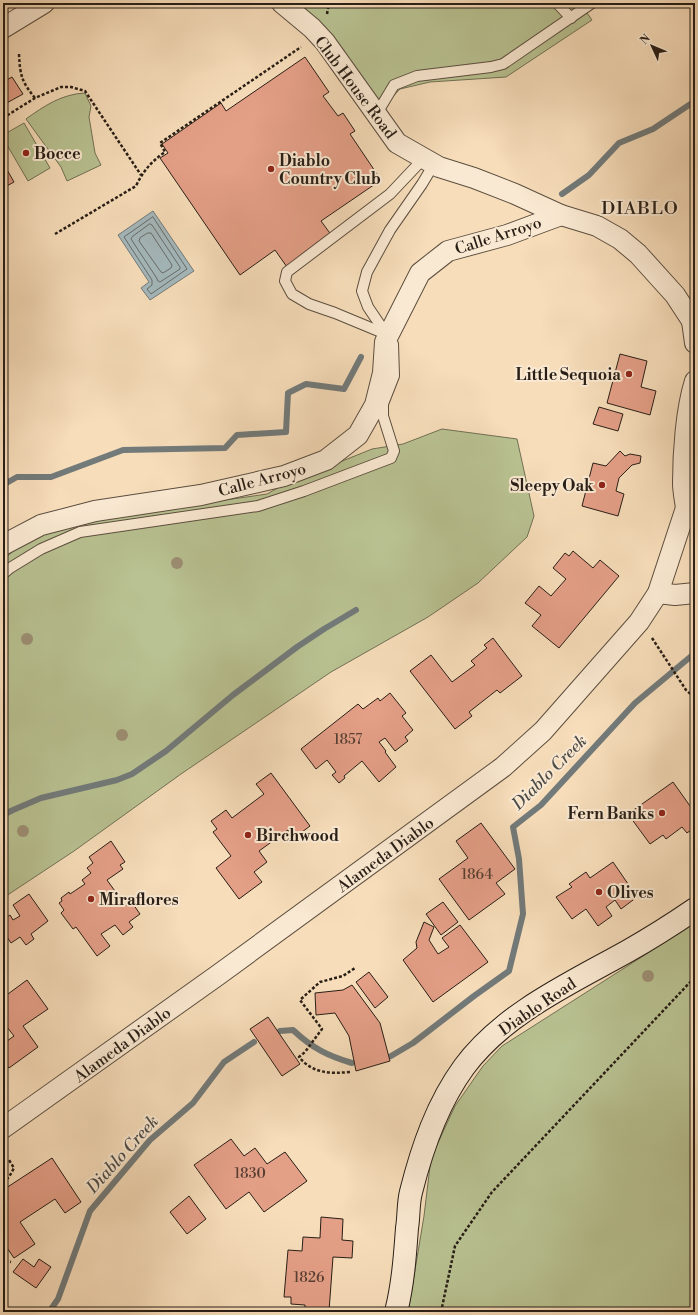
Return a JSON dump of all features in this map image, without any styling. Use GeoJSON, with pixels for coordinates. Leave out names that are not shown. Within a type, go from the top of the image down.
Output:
{"type":"FeatureCollection","features":[{"type":"Feature","properties":{"kind":"street"},"geometry":{"type":"LineString","coordinates":[[3,28],[44,3]]}},
{"type":"Feature","properties":{"kind":"street","name":"Club House Road"},"geometry":{"type":"LineString","coordinates":[[282,3],[312,28],[325,42],[397,143],[439,167],[474,178],[515,194],[561,216],[597,226],[620,239],[638,254],[670,289],[694,321]]}},
{"type":"Feature","properties":{"kind":"street","name":"Calle Arroyo"},"geometry":{"type":"LineString","coordinates":[[3,545],[41,525],[95,511],[201,495],[269,480],[326,460],[358,436],[375,405],[384,373],[384,342],[420,273],[448,251],[507,235],[561,216]]}},
{"type":"Feature","properties":{"kind":"street"},"geometry":{"type":"LineString","coordinates":[[694,321],[695,343]]}},
{"type":"Feature","properties":{"kind":"street","name":"Alameda Diablo"},"geometry":{"type":"LineString","coordinates":[[3,1128],[218,975],[503,767],[543,731],[639,622],[658,593],[690,501],[683,484],[690,401],[695,381]]}},
{"type":"Feature","properties":{"kind":"street"},"geometry":{"type":"LineString","coordinates":[[658,593],[675,595],[695,593]]}},
{"type":"Feature","properties":{"kind":"street","name":"Diablo Road"},"geometry":{"type":"LineString","coordinates":[[396,1312],[403,1277],[410,1194],[429,1132],[452,1085],[464,1067],[485,1042],[528,1008],[653,937],[695,909]]}},
{"type":"Feature","properties":{"kind":"lane"},"geometry":{"type":"LineString","coordinates":[[557,3],[571,18]]}},
{"type":"Feature","properties":{"kind":"lane"},"geometry":{"type":"LineString","coordinates":[[376,114],[394,85],[417,76],[491,67],[503,64],[592,3]]}},
{"type":"Feature","properties":{"kind":"lane"},"geometry":{"type":"LineString","coordinates":[[388,335],[309,304],[292,294],[285,281],[287,272],[390,194],[429,161]]}},
{"type":"Feature","properties":{"kind":"lane"},"geometry":{"type":"LineString","coordinates":[[3,574],[41,548],[80,532],[258,506],[304,491],[391,458],[394,451],[383,416],[383,404],[394,376],[393,344],[368,307],[362,291],[367,272],[390,230],[422,184],[429,161]]}},
{"type":"Feature","properties":{"kind":"path"},"geometry":{"type":"LineString","coordinates":[[55,234],[136,186],[141,175],[154,160],[165,152],[160,143],[302,46]]}},
{"type":"Feature","properties":{"kind":"path"},"geometry":{"type":"LineString","coordinates":[[18,54],[21,77],[35,98]]}},
{"type":"Feature","properties":{"kind":"path"},"geometry":{"type":"LineString","coordinates":[[3,118],[35,98],[61,87],[71,87],[85,91],[141,175]]}},
{"type":"Feature","properties":{"kind":"path"},"geometry":{"type":"LineString","coordinates":[[653,640],[686,690],[695,698]]}},
{"type":"Feature","properties":{"kind":"path"},"geometry":{"type":"LineString","coordinates":[[350,1072],[320,1072],[310,1068],[299,1057],[322,1029],[300,1000],[320,982],[343,976],[354,968]]}},
{"type":"Feature","properties":{"kind":"path"},"geometry":{"type":"LineString","coordinates":[[441,1312],[455,1246],[492,1192],[695,977]]}},
{"type":"Feature","properties":{"kind":"path"},"geometry":{"type":"LineString","coordinates":[[3,1183],[9,1177],[14,1168],[9,1160]]}},
{"type":"Feature","properties":{"kind":"path"},"geometry":{"type":"LineString","coordinates":[[3,1256],[6,1260],[11,1262]]}},
{"type":"Feature","properties":{"kind":"green space","name":"Diablo Country Club"},"geometry":{"type":"Polygon","coordinates":[[[290,3],[580,3],[592,20],[506,77],[430,82],[400,89],[383,107],[290,3]]]}},
{"type":"Feature","properties":{"kind":"green space"},"geometry":{"type":"Polygon","coordinates":[[[85,93],[91,106],[89,117],[95,153],[101,165],[67,181],[61,167],[26,119],[47,105],[61,98],[85,93]]]}},
{"type":"Feature","properties":{"kind":"green space","name":"Bocce"},"geometry":{"type":"Polygon","coordinates":[[[24,123],[50,168],[28,181],[3,138],[3,135],[24,123]]]}},
{"type":"Feature","properties":{"kind":"green space"},"geometry":{"type":"Polygon","coordinates":[[[442,429],[517,439],[534,516],[527,537],[478,583],[428,617],[331,672],[181,774],[74,851],[3,898],[3,560],[27,539],[61,524],[267,494],[283,485],[372,449],[403,444],[442,429]]]}},
{"type":"Feature","properties":{"kind":"green space"},"geometry":{"type":"Polygon","coordinates":[[[695,923],[695,1312],[408,1312],[424,1216],[431,1158],[455,1106],[483,1066],[502,1046],[695,923]]]}},
{"type":"Feature","properties":{"kind":"water"},"geometry":{"type":"Polygon","coordinates":[[[153,211],[194,271],[150,300],[141,288],[149,282],[118,235],[153,211]]]}},
{"type":"Feature","properties":{"kind":"building","name":"Diablo Country Club"},"geometry":{"type":"Polygon","coordinates":[[[305,57],[329,92],[323,96],[338,116],[343,113],[355,131],[350,134],[381,180],[321,221],[332,236],[287,267],[275,250],[240,275],[160,158],[168,153],[162,144],[221,103],[226,111],[305,57]]]}},
{"type":"Feature","properties":{"kind":"building"},"geometry":{"type":"Polygon","coordinates":[[[12,77],[23,94],[3,105],[3,82],[12,77]]]}},
{"type":"Feature","properties":{"kind":"building"},"geometry":{"type":"Polygon","coordinates":[[[6,168],[14,182],[3,188],[3,169],[6,168]]]}},
{"type":"Feature","properties":{"kind":"building","name":"Little Sequoia"},"geometry":{"type":"Polygon","coordinates":[[[620,354],[647,361],[641,387],[656,391],[650,415],[607,403],[620,354]]]}},
{"type":"Feature","properties":{"kind":"building"},"geometry":{"type":"Polygon","coordinates":[[[599,407],[623,414],[618,431],[593,424],[599,407]]]}},
{"type":"Feature","properties":{"kind":"building","name":"Sleepy Oak"},"geometry":{"type":"Polygon","coordinates":[[[620,451],[625,456],[630,454],[641,456],[640,463],[632,465],[619,478],[616,491],[624,494],[618,516],[582,506],[593,463],[606,466],[620,451]]]}},
{"type":"Feature","properties":{"kind":"building"},"geometry":{"type":"Polygon","coordinates":[[[573,551],[593,568],[600,560],[619,576],[559,648],[532,626],[541,615],[525,603],[539,586],[551,596],[566,579],[553,568],[565,553],[569,556],[573,551]]]}},
{"type":"Feature","properties":{"kind":"building"},"geometry":{"type":"Polygon","coordinates":[[[493,638],[522,676],[500,693],[497,690],[469,712],[472,716],[455,729],[410,671],[431,655],[452,682],[475,665],[471,661],[487,648],[484,645],[493,638]]]}},
{"type":"Feature","properties":{"kind":"building"},"geometry":{"type":"Polygon","coordinates":[[[390,693],[406,713],[402,716],[413,730],[405,737],[408,741],[395,751],[385,738],[379,742],[396,767],[379,782],[362,761],[344,776],[345,778],[339,783],[332,775],[336,772],[327,760],[316,769],[301,749],[358,704],[363,709],[378,698],[380,701],[390,693]]]}},
{"type":"Feature","properties":{"kind":"building","name":"Birchwood"},"geometry":{"type":"Polygon","coordinates":[[[271,773],[310,826],[294,838],[288,830],[259,851],[267,862],[254,872],[262,882],[239,899],[216,868],[231,856],[213,832],[217,829],[211,821],[226,810],[232,818],[264,794],[256,784],[271,773]]]}},
{"type":"Feature","properties":{"kind":"building","name":"Fern Banks"},"geometry":{"type":"Polygon","coordinates":[[[673,782],[695,813],[695,827],[687,833],[682,827],[666,839],[663,835],[650,844],[628,814],[673,782]]]}},
{"type":"Feature","properties":{"kind":"building"},"geometry":{"type":"Polygon","coordinates":[[[481,823],[515,869],[496,883],[505,894],[469,920],[439,879],[468,858],[456,841],[481,823]]]}},
{"type":"Feature","properties":{"kind":"building","name":"Miraflores"},"geometry":{"type":"Polygon","coordinates":[[[111,841],[125,862],[120,865],[123,869],[107,880],[125,905],[130,906],[133,904],[140,914],[129,922],[133,927],[123,935],[115,925],[101,934],[110,946],[97,956],[76,927],[73,929],[61,913],[64,910],[59,903],[62,901],[61,898],[69,892],[70,894],[85,884],[82,880],[91,873],[87,868],[93,863],[89,857],[111,841]]]}},
{"type":"Feature","properties":{"kind":"building","name":"Olives"},"geometry":{"type":"Polygon","coordinates":[[[613,862],[637,897],[621,909],[615,900],[606,907],[612,916],[598,926],[586,909],[572,919],[556,897],[572,887],[569,884],[586,872],[590,878],[613,862]]]}},
{"type":"Feature","properties":{"kind":"building"},"geometry":{"type":"Polygon","coordinates":[[[29,894],[48,921],[31,934],[34,939],[26,945],[20,937],[11,943],[3,931],[3,920],[10,915],[13,920],[20,916],[13,905],[29,894]]]}},
{"type":"Feature","properties":{"kind":"building"},"geometry":{"type":"Polygon","coordinates":[[[443,902],[458,922],[441,935],[426,914],[443,902]]]}},
{"type":"Feature","properties":{"kind":"building"},"geometry":{"type":"Polygon","coordinates":[[[424,922],[434,927],[429,940],[438,954],[449,947],[442,938],[460,925],[488,962],[433,1002],[403,960],[417,948],[416,942],[424,922]]]}},
{"type":"Feature","properties":{"kind":"building"},"geometry":{"type":"Polygon","coordinates":[[[369,972],[388,997],[375,1008],[356,982],[369,972]]]}},
{"type":"Feature","properties":{"kind":"building"},"geometry":{"type":"Polygon","coordinates":[[[3,978],[6,979],[3,994],[3,978]]]}},
{"type":"Feature","properties":{"kind":"building"},"geometry":{"type":"Polygon","coordinates":[[[27,980],[48,1009],[23,1026],[38,1047],[9,1068],[3,1060],[3,1044],[14,1036],[3,1022],[3,994],[8,994],[27,980]]]}},
{"type":"Feature","properties":{"kind":"building"},"geometry":{"type":"Polygon","coordinates":[[[352,985],[380,1023],[390,1061],[356,1071],[349,1036],[335,1013],[316,1015],[315,993],[343,990],[352,985]]]}},
{"type":"Feature","properties":{"kind":"building"},"geometry":{"type":"Polygon","coordinates":[[[268,1017],[300,1064],[282,1076],[250,1029],[268,1017]]]}},
{"type":"Feature","properties":{"kind":"building"},"geometry":{"type":"Polygon","coordinates":[[[231,1139],[244,1156],[255,1148],[267,1164],[285,1152],[307,1181],[264,1212],[249,1192],[226,1209],[194,1165],[231,1139]]]}},
{"type":"Feature","properties":{"kind":"building"},"geometry":{"type":"Polygon","coordinates":[[[52,1158],[81,1202],[65,1213],[55,1199],[20,1222],[35,1244],[14,1258],[3,1242],[3,1190],[52,1158]]]}},
{"type":"Feature","properties":{"kind":"building"},"geometry":{"type":"Polygon","coordinates":[[[189,1196],[206,1219],[187,1234],[170,1212],[189,1196]]]}},
{"type":"Feature","properties":{"kind":"building"},"geometry":{"type":"Polygon","coordinates":[[[321,1217],[343,1219],[342,1240],[353,1241],[352,1258],[333,1257],[329,1311],[305,1309],[305,1305],[291,1304],[291,1297],[284,1297],[288,1250],[302,1251],[303,1237],[320,1238],[321,1217]]]}},
{"type":"Feature","properties":{"kind":"building"},"geometry":{"type":"Polygon","coordinates":[[[23,1259],[34,1267],[39,1259],[51,1267],[36,1288],[13,1272],[23,1259]]]}},
{"type":"Feature","properties":{"kind":"waterway"},"geometry":{"type":"LineString","coordinates":[[562,194],[589,175],[619,143],[653,129],[695,101]]}},
{"type":"Feature","properties":{"kind":"waterway"},"geometry":{"type":"LineString","coordinates":[[3,485],[17,477],[51,477],[123,450],[225,448],[237,435],[286,432],[288,393],[306,384],[344,389],[361,357]]}},
{"type":"Feature","properties":{"kind":"waterway"},"geometry":{"type":"LineString","coordinates":[[3,815],[41,798],[117,780],[132,774],[166,751],[233,695],[297,647],[356,610]]}},
{"type":"Feature","properties":{"kind":"waterway","name":"Diablo Creek"},"geometry":{"type":"LineString","coordinates":[[391,1056],[413,1043],[509,971],[523,914],[519,859],[513,827],[541,805],[635,703],[695,653]]}},
{"type":"Feature","properties":{"kind":"waterway","name":"Diablo Creek"},"geometry":{"type":"LineString","coordinates":[[280,1031],[293,1030],[321,1051],[352,1063]]}},
{"type":"Feature","properties":{"kind":"waterway","name":"Diablo Creek"},"geometry":{"type":"LineString","coordinates":[[49,1312],[58,1299],[90,1211],[150,1140],[193,1103],[224,1062],[254,1042]]}},
{"type":"Feature","properties":{"kind":"place","name":"Bocce"},"geometry":{"type":"Point","coordinates":[26,153]}},
{"type":"Feature","properties":{"kind":"place","name":"Diablo Country Club"},"geometry":{"type":"Point","coordinates":[271,169]}},
{"type":"Feature","properties":{"kind":"place","name":"Little Sequoia"},"geometry":{"type":"Point","coordinates":[629,374]}},
{"type":"Feature","properties":{"kind":"place","name":"Sleepy Oak"},"geometry":{"type":"Point","coordinates":[602,485]}},
{"type":"Feature","properties":{"kind":"place","name":"Fern Banks"},"geometry":{"type":"Point","coordinates":[662,813]}},
{"type":"Feature","properties":{"kind":"place","name":"Birchwood"},"geometry":{"type":"Point","coordinates":[248,835]}},
{"type":"Feature","properties":{"kind":"place","name":"Olives"},"geometry":{"type":"Point","coordinates":[599,892]}},
{"type":"Feature","properties":{"kind":"place","name":"Miraflores"},"geometry":{"type":"Point","coordinates":[91,899]}},
{"type":"Feature","properties":{"kind":"district","name":"DIABLO"},"geometry":{"type":"Point","coordinates":[640,208]}}]}
